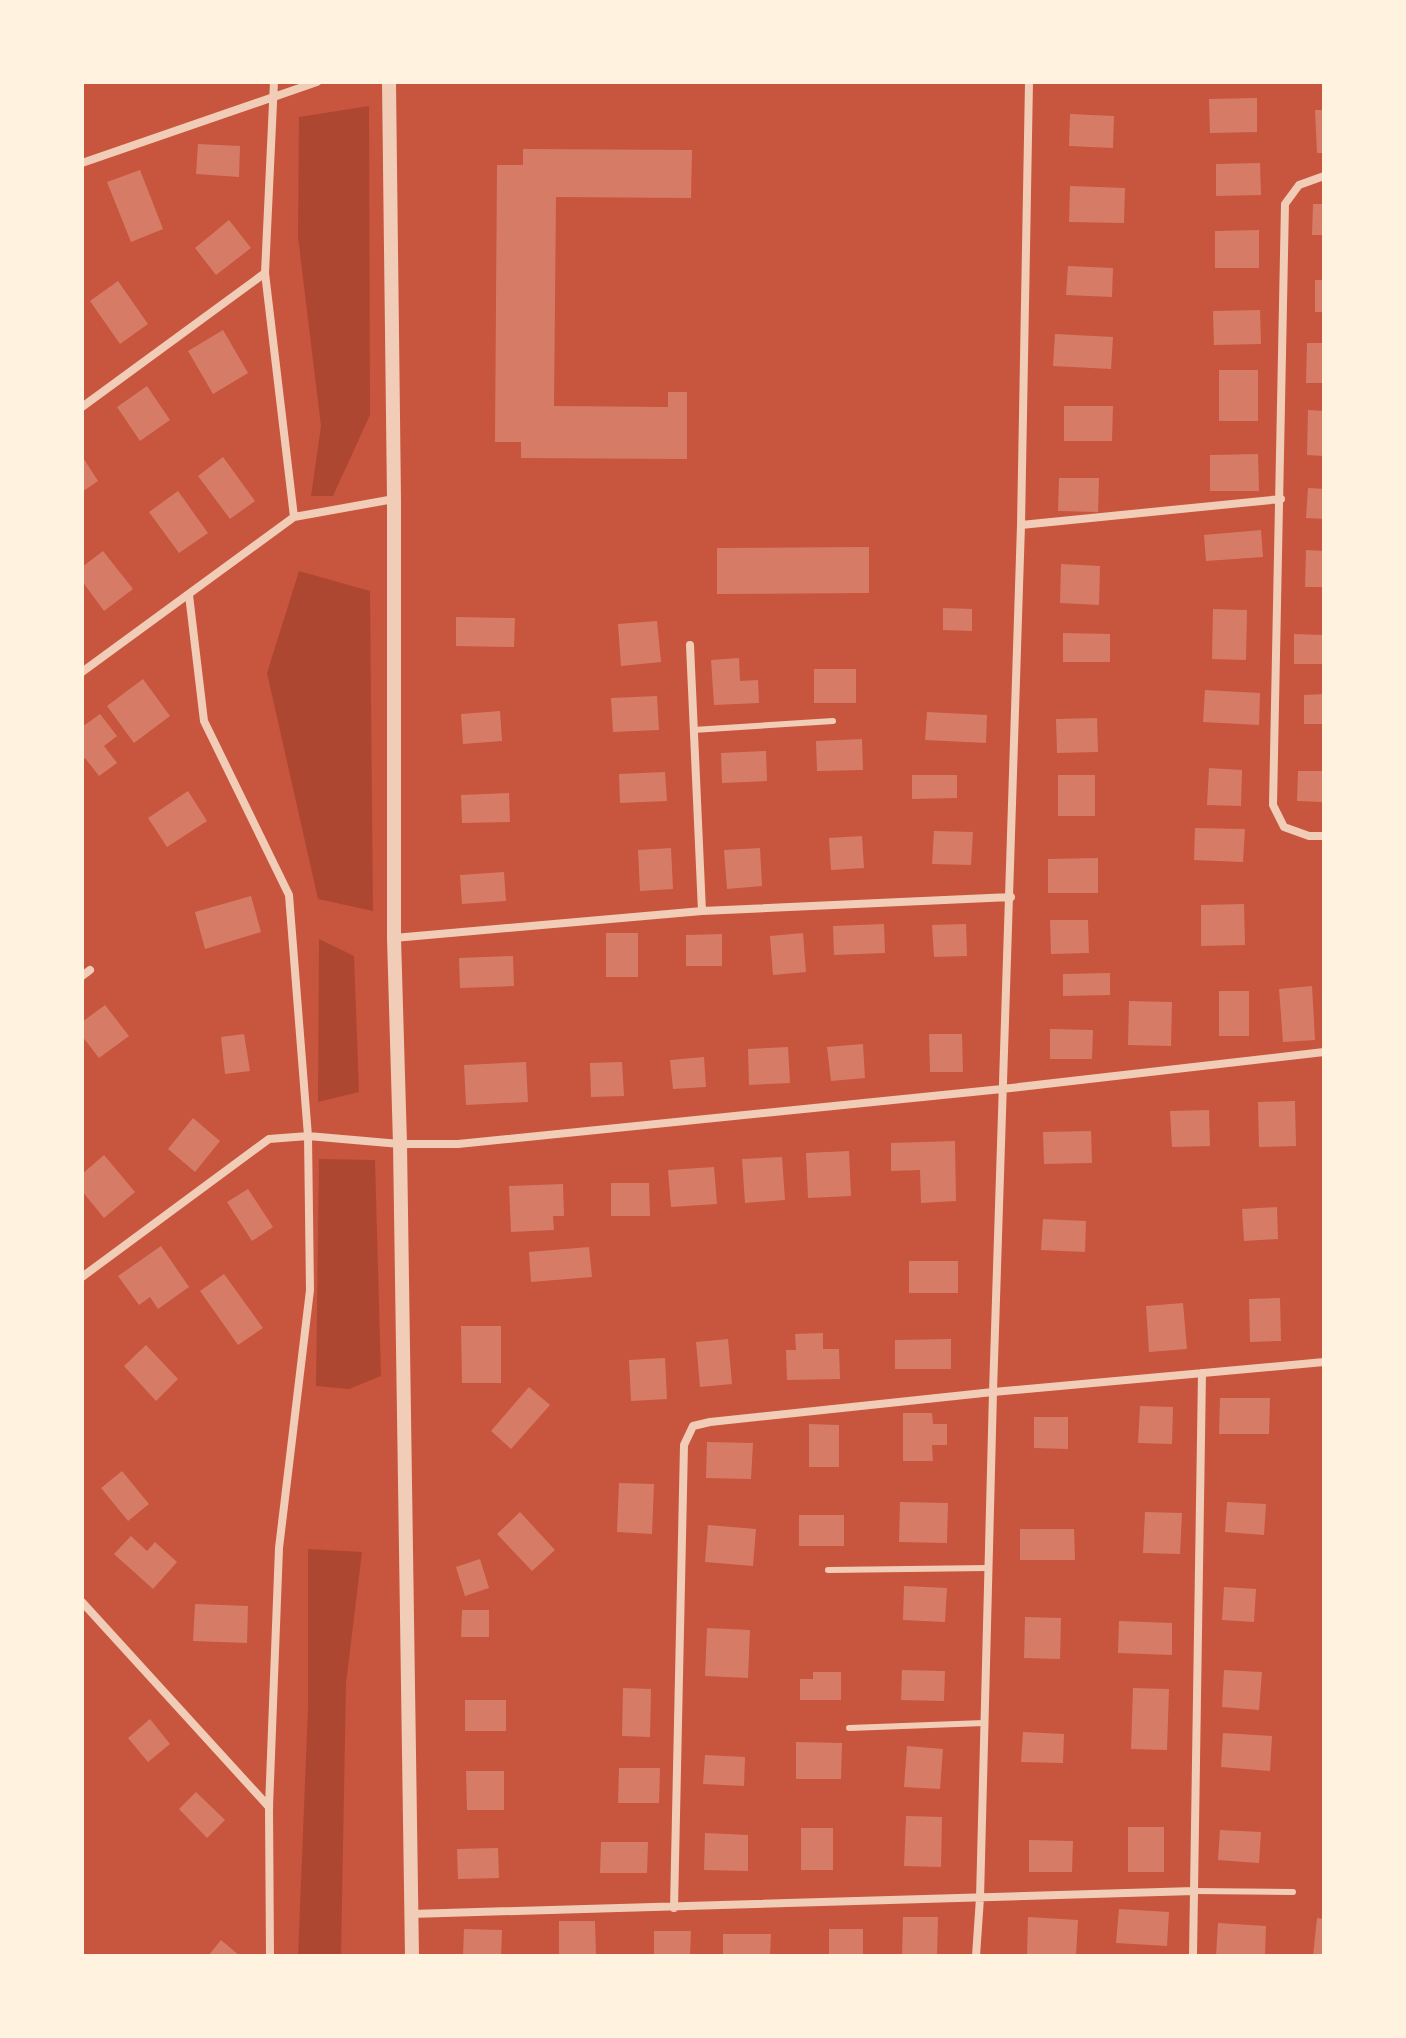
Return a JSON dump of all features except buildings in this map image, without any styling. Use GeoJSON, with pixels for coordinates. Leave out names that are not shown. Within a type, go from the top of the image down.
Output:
{"type":"FeatureCollection","features":[{"type":"Feature","properties":{"kind":"street"},"geometry":{"type":"LineString","coordinates":[[274,82],[265,273],[294,517]]}},
{"type":"Feature","properties":{"kind":"street"},"geometry":{"type":"LineString","coordinates":[[82,163],[317,82]]}},
{"type":"Feature","properties":{"kind":"street"},"geometry":{"type":"LineString","coordinates":[[389,82],[394,499],[394,938],[412,1956]]}},
{"type":"Feature","properties":{"kind":"street"},"geometry":{"type":"LineString","coordinates":[[976,1956],[1002,1089],[1011,897],[1029,82]]}},
{"type":"Feature","properties":{"kind":"street"},"geometry":{"type":"LineString","coordinates":[[1324,176],[1299,185],[1285,204],[1273,805],[1284,827],[1309,836],[1324,836]]}},
{"type":"Feature","properties":{"kind":"street"},"geometry":{"type":"LineString","coordinates":[[82,407],[265,273]]}},
{"type":"Feature","properties":{"kind":"street"},"geometry":{"type":"LineString","coordinates":[[82,672],[294,517],[394,499]]}},
{"type":"Feature","properties":{"kind":"street"},"geometry":{"type":"LineString","coordinates":[[1021,525],[1281,499]]}},
{"type":"Feature","properties":{"kind":"street"},"geometry":{"type":"LineString","coordinates":[[189,595],[204,721],[289,895],[308,1136],[310,1290],[279,1548],[269,1807],[270,1956]]}},
{"type":"Feature","properties":{"kind":"street"},"geometry":{"type":"LineString","coordinates":[[690,645],[702,911]]}},
{"type":"Feature","properties":{"kind":"street"},"geometry":{"type":"LineString","coordinates":[[394,938],[702,911],[1011,897]]}},
{"type":"Feature","properties":{"kind":"street"},"geometry":{"type":"LineString","coordinates":[[82,1277],[269,1139],[308,1136],[400,1144],[458,1144],[1002,1089],[1324,1052]]}},
{"type":"Feature","properties":{"kind":"street"},"geometry":{"type":"LineString","coordinates":[[674,1908],[684,1445],[693,1426],[993,1392],[1324,1362]]}},
{"type":"Feature","properties":{"kind":"street"},"geometry":{"type":"LineString","coordinates":[[1193,1956],[1202,1373]]}},
{"type":"Feature","properties":{"kind":"street"},"geometry":{"type":"LineString","coordinates":[[82,1602],[269,1807]]}},
{"type":"Feature","properties":{"kind":"street"},"geometry":{"type":"LineString","coordinates":[[411,1914],[1194,1891]]}},
{"type":"Feature","properties":{"kind":"lane"},"geometry":{"type":"LineString","coordinates":[[693,730],[833,721]]}},
{"type":"Feature","properties":{"kind":"lane"},"geometry":{"type":"LineString","coordinates":[[828,1570],[988,1568]]}},
{"type":"Feature","properties":{"kind":"lane"},"geometry":{"type":"LineString","coordinates":[[849,1728],[984,1723]]}},
{"type":"Feature","properties":{"kind":"lane"},"geometry":{"type":"LineString","coordinates":[[1194,1891],[1293,1892]]}},
{"type":"Feature","properties":{"kind":"shaded area"},"geometry":{"type":"Polygon","coordinates":[[[369,106],[370,415],[333,496],[311,496],[321,426],[298,237],[299,117],[369,106]]]}},
{"type":"Feature","properties":{"kind":"shaded area"},"geometry":{"type":"Polygon","coordinates":[[[299,571],[370,591],[373,911],[318,899],[267,673],[299,571]]]}},
{"type":"Feature","properties":{"kind":"shaded area"},"geometry":{"type":"Polygon","coordinates":[[[319,939],[354,956],[359,1092],[318,1102],[319,939]]]}},
{"type":"Feature","properties":{"kind":"shaded area"},"geometry":{"type":"Polygon","coordinates":[[[319,1159],[375,1160],[381,1376],[349,1389],[316,1386],[319,1159]]]}},
{"type":"Feature","properties":{"kind":"shaded area"},"geometry":{"type":"Polygon","coordinates":[[[308,1549],[362,1552],[346,1683],[341,1956],[298,1956],[308,1709],[308,1549]]]}}]}
